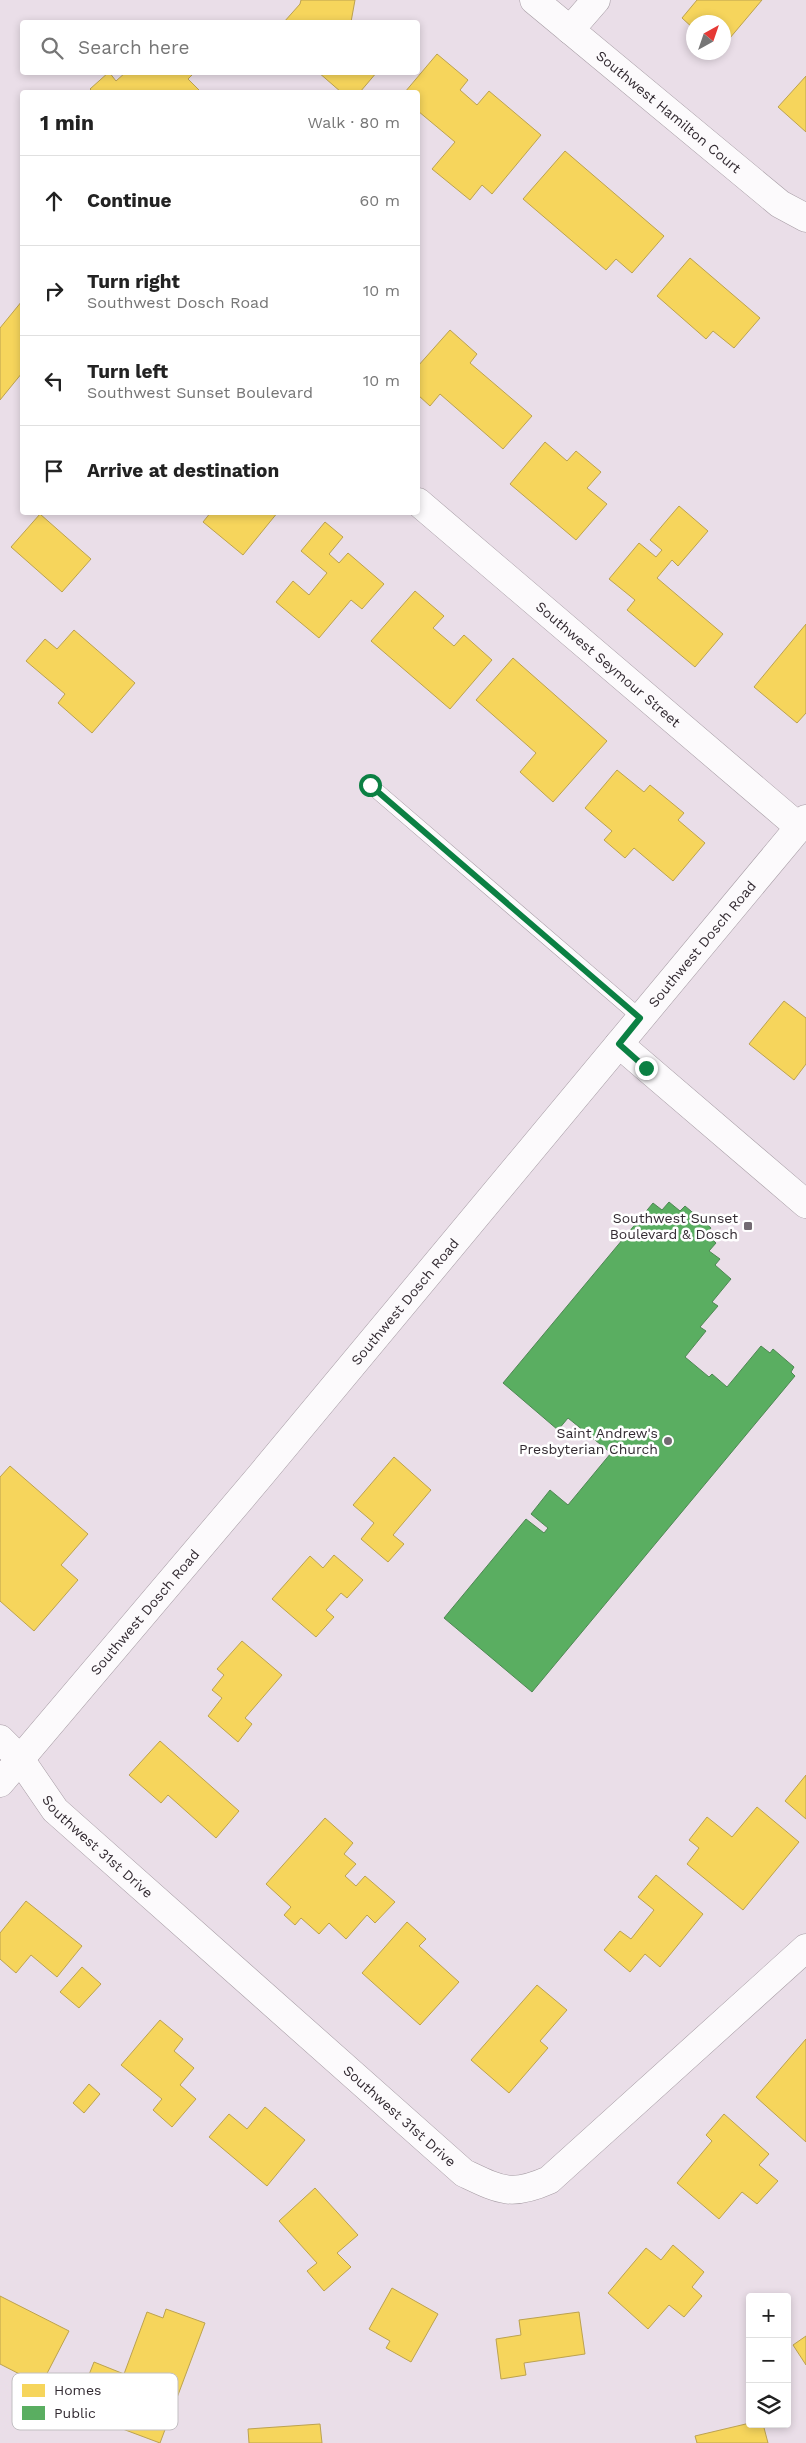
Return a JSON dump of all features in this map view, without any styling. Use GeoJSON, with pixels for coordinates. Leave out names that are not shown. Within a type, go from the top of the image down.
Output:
{"type":"FeatureCollection","features":[{"type":"Feature","properties":{"kind":"street","name":"Southwest Hamilton Court"},"geometry":{"type":"LineString","coordinates":[[534,0],[780,204],[806,218]]}},
{"type":"Feature","properties":{"kind":"street"},"geometry":{"type":"LineString","coordinates":[[570,30],[596,0]]}},
{"type":"Feature","properties":{"kind":"street","name":"Southwest Seymour Street"},"geometry":{"type":"LineString","coordinates":[[420,504],[803,823]]}},
{"type":"Feature","properties":{"kind":"street","name":"Southwest Dosch Road"},"geometry":{"type":"LineString","coordinates":[[0,1783],[260,1476],[803,823]]}},
{"type":"Feature","properties":{"kind":"street"},"geometry":{"type":"LineString","coordinates":[[619,1044],[806,1204]]}},
{"type":"Feature","properties":{"kind":"street","name":"Southwest 31st Drive"},"geometry":{"type":"LineString","coordinates":[[0,1739],[20,1760],[55,1810],[464,2173],[510,2191],[530,2188],[549,2180],[806,1948]]}},
{"type":"Feature","properties":{"kind":"lane"},"geometry":{"type":"LineString","coordinates":[[370,785],[640,1018]]}},
{"type":"Feature","properties":{"kind":"building: Homes"},"geometry":{"type":"Polygon","coordinates":[[[301,0],[355,0],[351,20],[286,20],[300,4],[301,0]]]}},
{"type":"Feature","properties":{"kind":"building: Homes"},"geometry":{"type":"Polygon","coordinates":[[[697,0],[762,0],[731,37],[731,15],[686,15],[686,22],[682,18],[697,0]]]}},
{"type":"Feature","properties":{"kind":"building: Homes"},"geometry":{"type":"Polygon","coordinates":[[[437,54],[468,80],[460,90],[477,105],[489,91],[541,135],[492,194],[482,185],[470,200],[432,169],[455,142],[420,113],[420,90],[407,90],[437,54]]]}},
{"type":"Feature","properties":{"kind":"building: Homes"},"geometry":{"type":"Polygon","coordinates":[[[106,75],[111,75],[116,81],[123,75],[192,75],[188,79],[199,90],[91,90],[106,75]]]}},
{"type":"Feature","properties":{"kind":"building: Homes"},"geometry":{"type":"Polygon","coordinates":[[[321,75],[374,75],[362,90],[339,90],[321,75]]]}},
{"type":"Feature","properties":{"kind":"building: Homes"},"geometry":{"type":"Polygon","coordinates":[[[806,76],[806,132],[778,107],[806,76]]]}},
{"type":"Feature","properties":{"kind":"building: Homes"},"geometry":{"type":"Polygon","coordinates":[[[565,151],[664,236],[632,273],[616,259],[606,270],[523,199],[565,151]]]}},
{"type":"Feature","properties":{"kind":"building: Homes"},"geometry":{"type":"Polygon","coordinates":[[[690,258],[760,318],[734,348],[713,331],[706,339],[657,296],[690,258]]]}},
{"type":"Feature","properties":{"kind":"building: Homes"},"geometry":{"type":"Polygon","coordinates":[[[20,303],[20,375],[0,400],[0,328],[20,303]]]}},
{"type":"Feature","properties":{"kind":"building: Homes"},"geometry":{"type":"Polygon","coordinates":[[[450,330],[477,354],[470,363],[532,416],[503,449],[440,394],[430,406],[420,397],[420,364],[450,330]]]}},
{"type":"Feature","properties":{"kind":"building: Homes"},"geometry":{"type":"Polygon","coordinates":[[[545,442],[567,461],[576,451],[601,472],[587,488],[607,504],[576,540],[510,484],[545,442]]]}},
{"type":"Feature","properties":{"kind":"building: Homes"},"geometry":{"type":"Polygon","coordinates":[[[679,506],[708,531],[678,566],[672,560],[657,578],[723,634],[695,667],[627,610],[635,600],[609,579],[639,543],[656,557],[662,550],[650,540],[679,506]]]}},
{"type":"Feature","properties":{"kind":"building: Homes"},"geometry":{"type":"Polygon","coordinates":[[[41,515],[91,559],[62,592],[11,547],[41,515]]]}},
{"type":"Feature","properties":{"kind":"building: Homes"},"geometry":{"type":"Polygon","coordinates":[[[209,515],[276,515],[243,555],[203,522],[209,515]]]}},
{"type":"Feature","properties":{"kind":"building: Homes"},"geometry":{"type":"Polygon","coordinates":[[[325,522],[343,537],[329,554],[339,563],[348,553],[384,584],[362,609],[351,600],[319,638],[276,602],[293,581],[309,595],[327,573],[301,551],[325,522]]]}},
{"type":"Feature","properties":{"kind":"building: Homes"},"geometry":{"type":"Polygon","coordinates":[[[415,591],[444,616],[433,628],[454,646],[464,635],[492,660],[450,709],[371,641],[415,591]]]}},
{"type":"Feature","properties":{"kind":"building: Homes"},"geometry":{"type":"Polygon","coordinates":[[[806,624],[806,713],[797,723],[754,687],[806,624]]]}},
{"type":"Feature","properties":{"kind":"building: Homes"},"geometry":{"type":"Polygon","coordinates":[[[74,630],[135,683],[92,733],[58,703],[65,694],[26,661],[45,639],[57,649],[74,630]]]}},
{"type":"Feature","properties":{"kind":"building: Homes"},"geometry":{"type":"Polygon","coordinates":[[[513,658],[607,741],[553,802],[520,772],[536,753],[476,700],[513,658]]]}},
{"type":"Feature","properties":{"kind":"building: Homes"},"geometry":{"type":"Polygon","coordinates":[[[617,770],[644,792],[650,785],[684,813],[678,820],[705,843],[673,881],[634,848],[625,858],[604,840],[612,831],[585,808],[617,770]]]}},
{"type":"Feature","properties":{"kind":"building: Homes"},"geometry":{"type":"Polygon","coordinates":[[[784,1001],[806,1018],[806,1064],[794,1080],[749,1044],[784,1001]]]}},
{"type":"Feature","properties":{"kind":"building: Homes"},"geometry":{"type":"Polygon","coordinates":[[[394,1457],[431,1490],[393,1535],[404,1544],[388,1562],[361,1539],[374,1523],[353,1505],[394,1457]]]}},
{"type":"Feature","properties":{"kind":"building: Homes"},"geometry":{"type":"Polygon","coordinates":[[[10,1466],[88,1534],[61,1565],[78,1580],[34,1631],[0,1601],[0,1477],[10,1466]]]}},
{"type":"Feature","properties":{"kind":"building: Homes"},"geometry":{"type":"Polygon","coordinates":[[[334,1555],[363,1580],[347,1598],[341,1593],[326,1610],[334,1617],[316,1637],[272,1599],[310,1556],[323,1568],[334,1555]]]}},
{"type":"Feature","properties":{"kind":"building: Homes"},"geometry":{"type":"Polygon","coordinates":[[[242,1641],[282,1675],[245,1718],[252,1724],[238,1742],[208,1716],[222,1698],[212,1690],[224,1675],[217,1669],[242,1641]]]}},
{"type":"Feature","properties":{"kind":"building: Homes"},"geometry":{"type":"Polygon","coordinates":[[[160,1741],[239,1811],[216,1838],[168,1795],[161,1803],[129,1775],[160,1741]]]}},
{"type":"Feature","properties":{"kind":"building: Homes"},"geometry":{"type":"Polygon","coordinates":[[[806,1775],[806,1819],[785,1801],[806,1775]]]}},
{"type":"Feature","properties":{"kind":"building: Homes"},"geometry":{"type":"Polygon","coordinates":[[[757,1807],[799,1842],[743,1910],[687,1864],[699,1848],[689,1840],[707,1817],[732,1837],[757,1807]]]}},
{"type":"Feature","properties":{"kind":"building: Homes"},"geometry":{"type":"Polygon","coordinates":[[[325,1818],[353,1843],[344,1854],[356,1864],[345,1876],[356,1886],[365,1876],[395,1902],[375,1923],[367,1915],[346,1939],[329,1923],[319,1934],[301,1918],[295,1925],[284,1915],[291,1907],[266,1884],[325,1818]]]}},
{"type":"Feature","properties":{"kind":"building: Homes"},"geometry":{"type":"Polygon","coordinates":[[[656,1875],[703,1914],[660,1967],[645,1954],[630,1972],[604,1950],[620,1931],[631,1939],[654,1910],[638,1897],[656,1875]]]}},
{"type":"Feature","properties":{"kind":"building: Homes"},"geometry":{"type":"Polygon","coordinates":[[[26,1901],[82,1946],[57,1977],[31,1955],[16,1973],[0,1959],[0,1933],[26,1901]]]}},
{"type":"Feature","properties":{"kind":"building: Homes"},"geometry":{"type":"Polygon","coordinates":[[[407,1922],[426,1939],[419,1946],[459,1982],[420,2025],[362,1973],[407,1922]]]}},
{"type":"Feature","properties":{"kind":"building: Homes"},"geometry":{"type":"Polygon","coordinates":[[[82,1967],[101,1984],[79,2008],[60,1992],[82,1967]]]}},
{"type":"Feature","properties":{"kind":"building: Homes"},"geometry":{"type":"Polygon","coordinates":[[[537,1985],[567,2010],[540,2041],[548,2048],[509,2093],[471,2060],[537,1985]]]}},
{"type":"Feature","properties":{"kind":"building: Homes"},"geometry":{"type":"Polygon","coordinates":[[[160,2020],[183,2039],[174,2051],[194,2068],[180,2085],[196,2099],[172,2127],[153,2110],[162,2099],[121,2065],[160,2020]]]}},
{"type":"Feature","properties":{"kind":"building: Homes"},"geometry":{"type":"Polygon","coordinates":[[[806,2039],[806,2142],[756,2097],[806,2039]]]}},
{"type":"Feature","properties":{"kind":"building: Homes"},"geometry":{"type":"Polygon","coordinates":[[[89,2084],[100,2094],[84,2113],[73,2103],[89,2084]]]}},
{"type":"Feature","properties":{"kind":"building: Homes"},"geometry":{"type":"Polygon","coordinates":[[[265,2107],[305,2140],[267,2186],[209,2137],[229,2114],[247,2129],[265,2107]]]}},
{"type":"Feature","properties":{"kind":"building: Homes"},"geometry":{"type":"Polygon","coordinates":[[[724,2114],[769,2154],[759,2165],[778,2181],[757,2204],[742,2192],[719,2219],[677,2183],[712,2141],[706,2135],[724,2114]]]}},
{"type":"Feature","properties":{"kind":"building: Homes"},"geometry":{"type":"Polygon","coordinates":[[[315,2188],[358,2235],[337,2253],[351,2267],[324,2291],[307,2271],[317,2263],[279,2221],[315,2188]]]}},
{"type":"Feature","properties":{"kind":"building: Homes"},"geometry":{"type":"Polygon","coordinates":[[[673,2245],[704,2272],[692,2287],[702,2296],[684,2317],[669,2305],[648,2329],[608,2293],[646,2248],[661,2260],[673,2245]]]}},
{"type":"Feature","properties":{"kind":"building: Homes"},"geometry":{"type":"Polygon","coordinates":[[[392,2288],[438,2314],[411,2362],[386,2348],[390,2341],[369,2329],[392,2288]]]}},
{"type":"Feature","properties":{"kind":"building: Homes"},"geometry":{"type":"Polygon","coordinates":[[[0,2296],[69,2331],[47,2373],[18,2373],[0,2364],[0,2296]]]}},
{"type":"Feature","properties":{"kind":"building: Homes"},"geometry":{"type":"Polygon","coordinates":[[[166,2309],[205,2323],[178,2395],[178,2373],[124,2373],[147,2312],[163,2318],[166,2309]]]}},
{"type":"Feature","properties":{"kind":"building: Homes"},"geometry":{"type":"Polygon","coordinates":[[[579,2312],[585,2354],[524,2363],[526,2375],[501,2379],[496,2339],[521,2335],[519,2320],[579,2312]]]}},
{"type":"Feature","properties":{"kind":"building: Homes"},"geometry":{"type":"Polygon","coordinates":[[[806,2336],[806,2365],[793,2345],[806,2336]]]}},
{"type":"Feature","properties":{"kind":"building: Homes"},"geometry":{"type":"Polygon","coordinates":[[[94,2362],[122,2373],[90,2373],[94,2362]]]}},
{"type":"Feature","properties":{"kind":"building: Homes"},"geometry":{"type":"Polygon","coordinates":[[[320,2424],[322,2443],[249,2443],[248,2429],[320,2424]]]}},
{"type":"Feature","properties":{"kind":"building: Homes"},"geometry":{"type":"Polygon","coordinates":[[[746,2424],[746,2428],[764,2428],[768,2443],[697,2443],[695,2436],[746,2424]]]}},
{"type":"Feature","properties":{"kind":"building: Homes"},"geometry":{"type":"Polygon","coordinates":[[[125,2430],[165,2430],[160,2443],[125,2430]]]}},
{"type":"Feature","properties":{"kind":"building: Public","name":"Saint Andrew's Presbyterian Church"},"geometry":{"type":"Polygon","coordinates":[[[669,1202],[680,1211],[685,1206],[711,1228],[706,1234],[716,1243],[709,1251],[720,1259],[715,1265],[731,1279],[712,1302],[718,1306],[700,1327],[706,1331],[685,1357],[709,1377],[712,1374],[727,1387],[761,1346],[770,1353],[773,1349],[794,1367],[791,1372],[795,1376],[532,1692],[444,1618],[526,1519],[544,1533],[548,1528],[531,1514],[550,1490],[568,1505],[611,1453],[568,1418],[558,1430],[503,1383],[653,1203],[662,1210],[669,1202]]]}},
{"type":"Feature","properties":{"kind":"place","name":"Southwest Sunset Boulevard & Dosch"},"geometry":{"type":"Point","coordinates":[748,1226]}},
{"type":"Feature","properties":{"kind":"place","name":"Saint Andrew's Presbyterian Church"},"geometry":{"type":"Point","coordinates":[668,1441]}},
{"type":"Feature","properties":{"kind":"route"},"geometry":{"type":"LineString","coordinates":[[370,785],[640,1018],[619,1044],[646,1068]]}}]}
